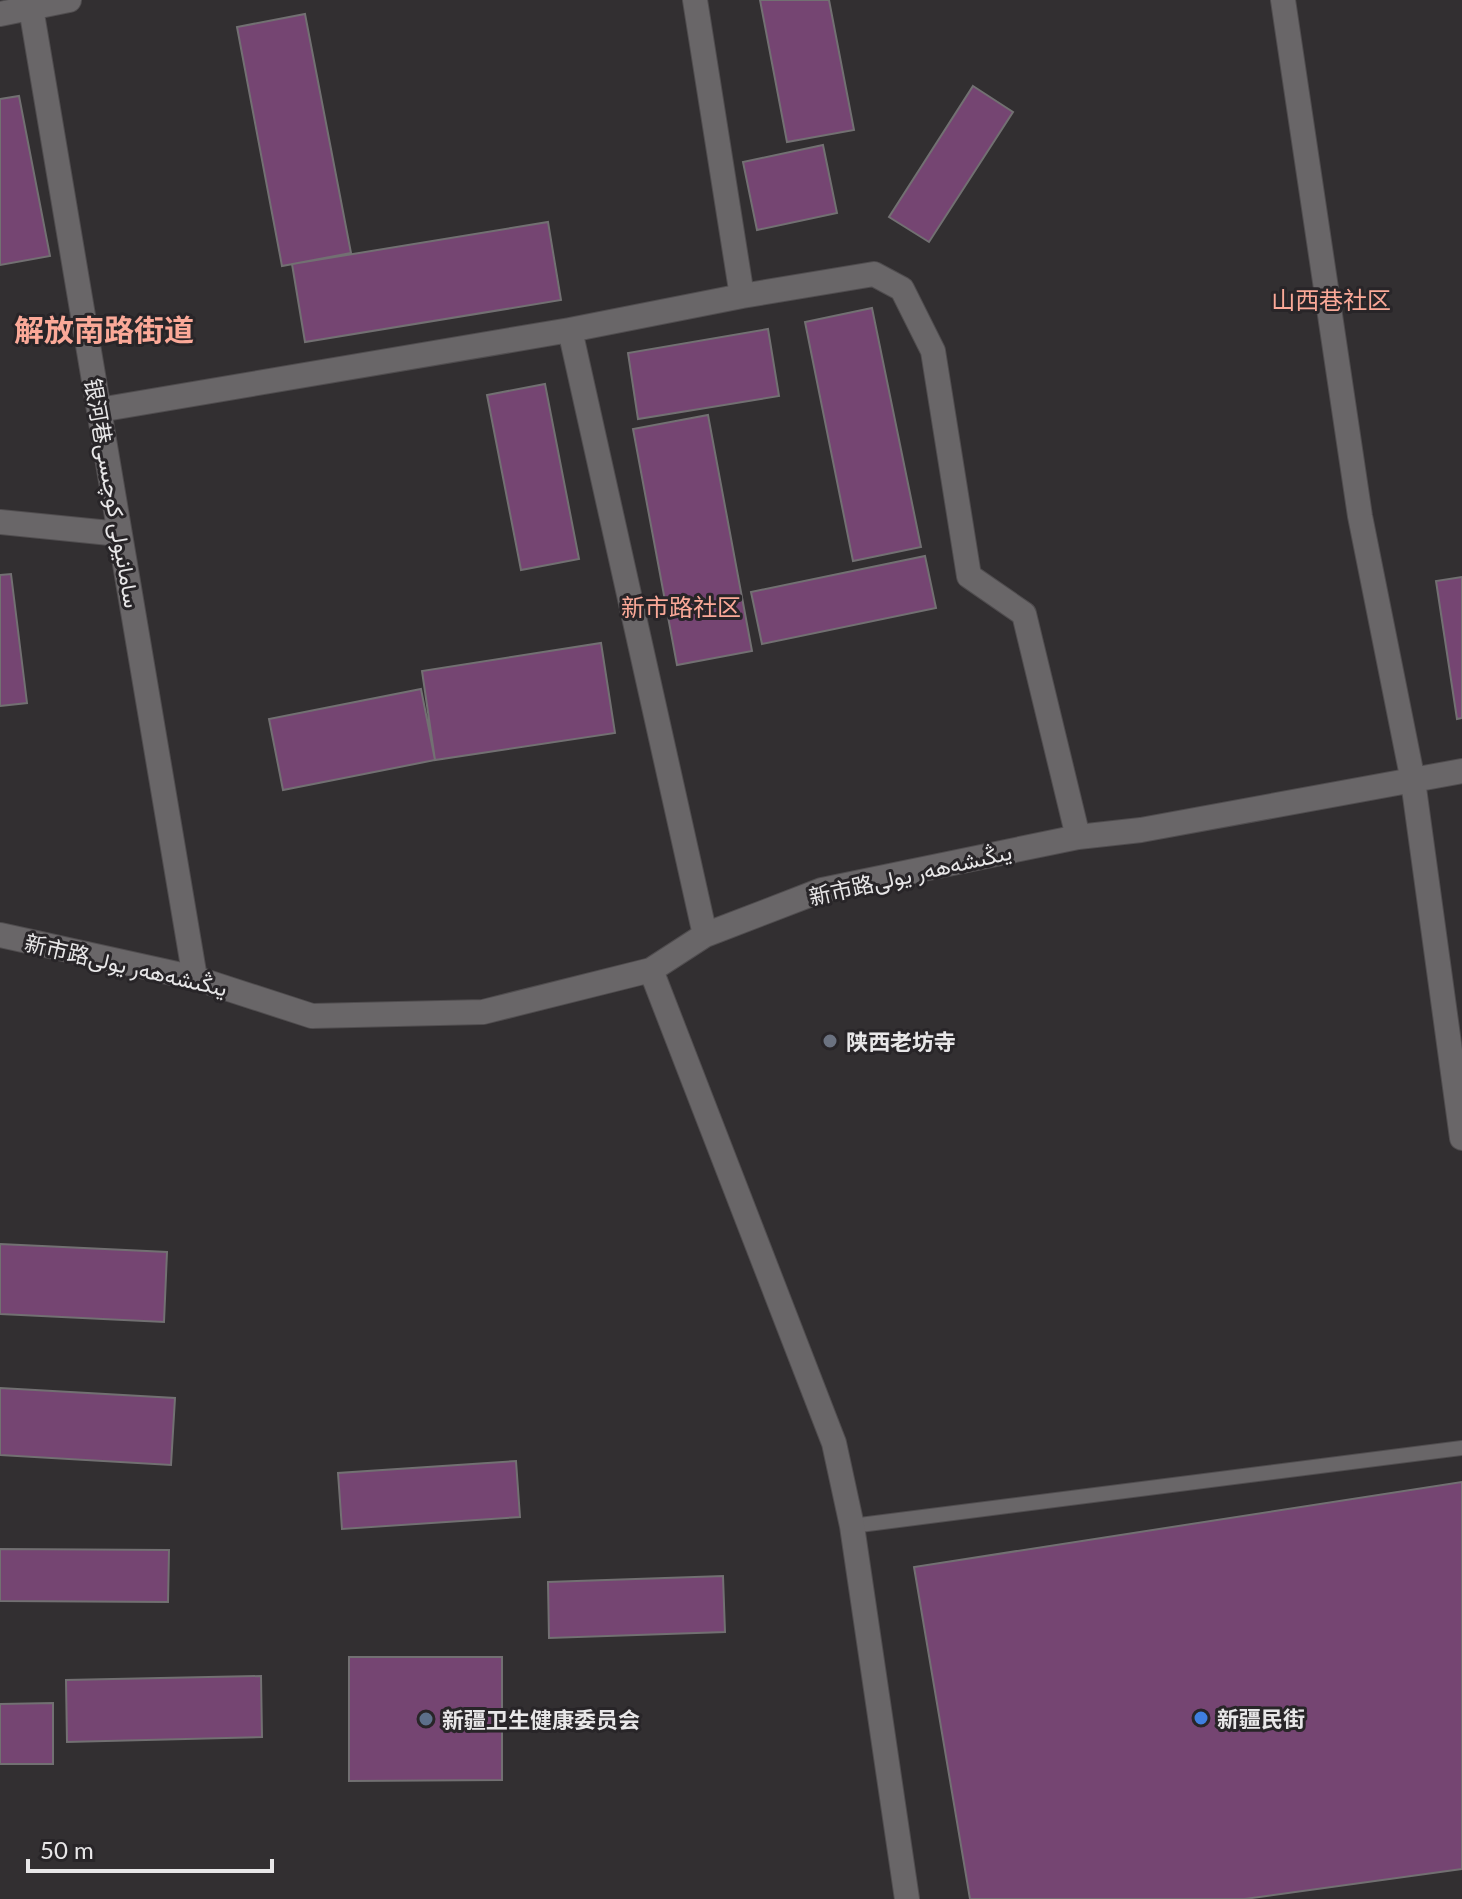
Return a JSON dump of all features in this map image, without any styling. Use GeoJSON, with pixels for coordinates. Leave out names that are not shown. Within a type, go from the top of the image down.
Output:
{"type":"FeatureCollection","features":[{"type":"Feature","properties":{"kind":"street"},"geometry":{"type":"LineString","coordinates":[[0,14],[69,0]]}},
{"type":"Feature","properties":{"kind":"street"},"geometry":{"type":"LineString","coordinates":[[695,0],[742,296]]}},
{"type":"Feature","properties":{"kind":"street"},"geometry":{"type":"LineString","coordinates":[[1283,0],[1360,516],[1413,781],[1462,1138]]}},
{"type":"Feature","properties":{"kind":"street","name":"银河巷سامانيولى كوچىسى"},"geometry":{"type":"LineString","coordinates":[[31,8],[195,978]]}},
{"type":"Feature","properties":{"kind":"street"},"geometry":{"type":"LineString","coordinates":[[99,410],[570,330],[874,274],[902,289],[933,351],[969,576],[1024,614],[1078,837]]}},
{"type":"Feature","properties":{"kind":"street"},"geometry":{"type":"LineString","coordinates":[[570,330],[705,935]]}},
{"type":"Feature","properties":{"kind":"street"},"geometry":{"type":"LineString","coordinates":[[0,522],[120,534]]}},
{"type":"Feature","properties":{"kind":"street","name":"新市路يىڭىشەھەر يولى"},"geometry":{"type":"LineString","coordinates":[[0,935],[195,978],[312,1016],[483,1012],[651,970],[705,935],[822,890],[1078,837],[1141,830],[1462,771]]}},
{"type":"Feature","properties":{"kind":"street"},"geometry":{"type":"LineString","coordinates":[[651,970],[834,1443],[852,1526],[907,1899]]}},
{"type":"Feature","properties":{"kind":"lane"},"geometry":{"type":"LineString","coordinates":[[852,1526],[1462,1448]]}},
{"type":"Feature","properties":{"kind":"building"},"geometry":{"type":"Polygon","coordinates":[[[760,0],[829,0],[854,130],[787,142],[760,0]]]}},
{"type":"Feature","properties":{"kind":"building"},"geometry":{"type":"Polygon","coordinates":[[[305,14],[351,253],[282,266],[237,27],[305,14]]]}},
{"type":"Feature","properties":{"kind":"building"},"geometry":{"type":"Polygon","coordinates":[[[973,86],[1013,112],[929,242],[889,217],[973,86]]]}},
{"type":"Feature","properties":{"kind":"building"},"geometry":{"type":"Polygon","coordinates":[[[19,96],[50,256],[0,265],[0,99],[19,96]]]}},
{"type":"Feature","properties":{"kind":"building"},"geometry":{"type":"Polygon","coordinates":[[[823,145],[837,213],[757,230],[743,162],[823,145]]]}},
{"type":"Feature","properties":{"kind":"building"},"geometry":{"type":"Polygon","coordinates":[[[548,222],[561,300],[305,342],[292,264],[548,222]]]}},
{"type":"Feature","properties":{"kind":"building"},"geometry":{"type":"Polygon","coordinates":[[[872,308],[921,547],[853,561],[805,322],[872,308]]]}},
{"type":"Feature","properties":{"kind":"building"},"geometry":{"type":"Polygon","coordinates":[[[768,329],[779,396],[638,419],[628,353],[768,329]]]}},
{"type":"Feature","properties":{"kind":"building"},"geometry":{"type":"Polygon","coordinates":[[[545,384],[579,559],[521,570],[487,395],[545,384]]]}},
{"type":"Feature","properties":{"kind":"building"},"geometry":{"type":"Polygon","coordinates":[[[708,415],[752,651],[677,665],[633,429],[708,415]]]}},
{"type":"Feature","properties":{"kind":"building"},"geometry":{"type":"Polygon","coordinates":[[[925,556],[936,608],[762,644],[751,592],[925,556]]]}},
{"type":"Feature","properties":{"kind":"building"},"geometry":{"type":"Polygon","coordinates":[[[11,574],[27,703],[0,706],[0,575],[11,574]]]}},
{"type":"Feature","properties":{"kind":"building"},"geometry":{"type":"Polygon","coordinates":[[[1462,577],[1462,718],[1457,719],[1436,581],[1462,577]]]}},
{"type":"Feature","properties":{"kind":"building"},"geometry":{"type":"Polygon","coordinates":[[[601,643],[615,733],[435,760],[422,671],[601,643]]]}},
{"type":"Feature","properties":{"kind":"building"},"geometry":{"type":"Polygon","coordinates":[[[421,689],[435,760],[283,790],[269,719],[421,689]]]}},
{"type":"Feature","properties":{"kind":"building"},"geometry":{"type":"Polygon","coordinates":[[[0,1244],[167,1252],[164,1322],[0,1314],[0,1244]]]}},
{"type":"Feature","properties":{"kind":"building"},"geometry":{"type":"Polygon","coordinates":[[[0,1388],[175,1398],[171,1465],[0,1455],[0,1388]]]}},
{"type":"Feature","properties":{"kind":"building"},"geometry":{"type":"Polygon","coordinates":[[[516,1461],[520,1517],[342,1529],[338,1473],[516,1461]]]}},
{"type":"Feature","properties":{"kind":"building","name":"新疆民街"},"geometry":{"type":"Polygon","coordinates":[[[1462,1482],[1462,1869],[1245,1899],[970,1899],[914,1567],[1462,1482]]]}},
{"type":"Feature","properties":{"kind":"building"},"geometry":{"type":"Polygon","coordinates":[[[0,1549],[169,1550],[168,1602],[0,1601],[0,1549]]]}},
{"type":"Feature","properties":{"kind":"building"},"geometry":{"type":"Polygon","coordinates":[[[723,1576],[725,1632],[549,1638],[548,1582],[723,1576]]]}},
{"type":"Feature","properties":{"kind":"building","name":"新疆卫生健康委员会"},"geometry":{"type":"Polygon","coordinates":[[[349,1657],[502,1657],[502,1780],[349,1781],[349,1657]]]}},
{"type":"Feature","properties":{"kind":"building"},"geometry":{"type":"Polygon","coordinates":[[[261,1676],[262,1737],[67,1742],[66,1680],[261,1676]]]}},
{"type":"Feature","properties":{"kind":"building"},"geometry":{"type":"Polygon","coordinates":[[[53,1703],[53,1764],[0,1764],[0,1704],[53,1703]]]}},
{"type":"Feature","properties":{"kind":"place","name":"陕西老坊寺"},"geometry":{"type":"Point","coordinates":[830,1041]}},
{"type":"Feature","properties":{"kind":"place","name":"新疆民街"},"geometry":{"type":"Point","coordinates":[1201,1718]}},
{"type":"Feature","properties":{"kind":"place","name":"新疆卫生健康委员会"},"geometry":{"type":"Point","coordinates":[426,1719]}},
{"type":"Feature","properties":{"kind":"district","name":"山西巷社区"},"geometry":{"type":"Point","coordinates":[1331,299]}},
{"type":"Feature","properties":{"kind":"district","name":"解放南路街道"},"geometry":{"type":"Point","coordinates":[104,329]}},
{"type":"Feature","properties":{"kind":"district","name":"新市路社区"},"geometry":{"type":"Point","coordinates":[681,606]}}]}
